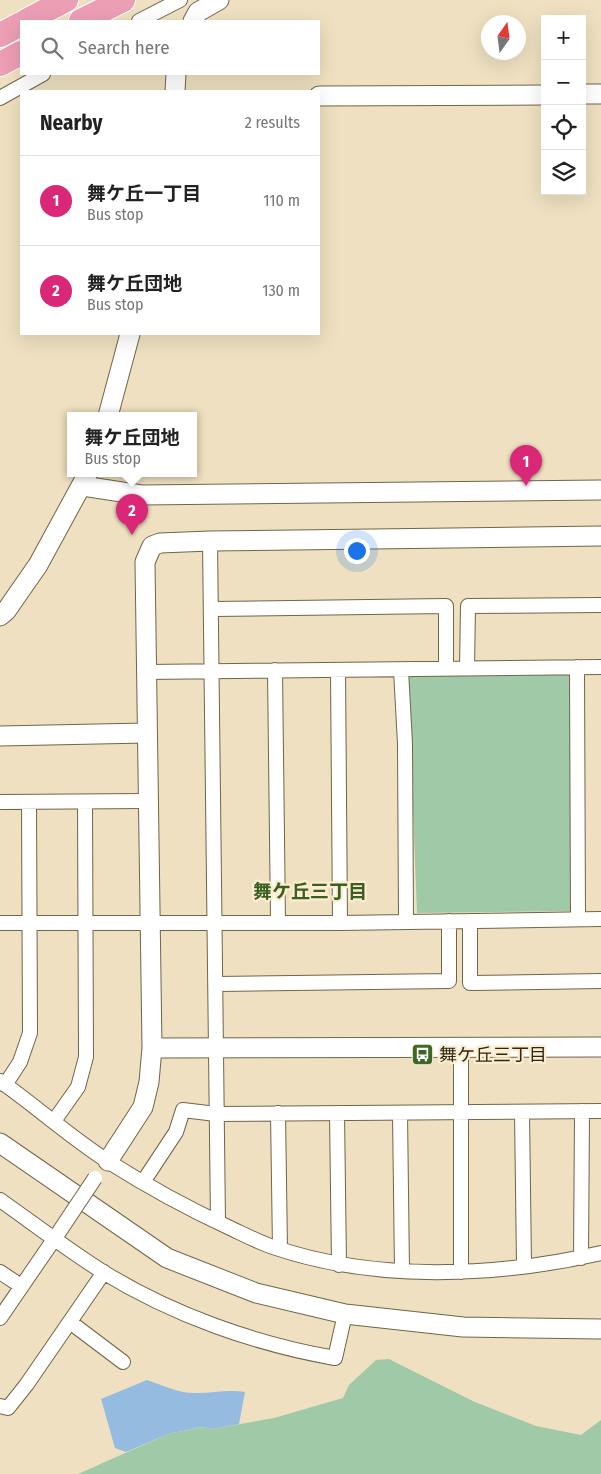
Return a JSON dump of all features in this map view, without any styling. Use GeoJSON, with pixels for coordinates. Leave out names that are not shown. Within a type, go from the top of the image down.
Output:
{"type":"FeatureCollection","features":[{"type":"Feature","properties":{"kind":"highway"},"geometry":{"type":"LineString","coordinates":[[28,20],[66,0]]}},
{"type":"Feature","properties":{"kind":"highway"},"geometry":{"type":"LineString","coordinates":[[83,20],[123,0]]}},
{"type":"Feature","properties":{"kind":"highway"},"geometry":{"type":"LineString","coordinates":[[0,35],[20,25]]}},
{"type":"Feature","properties":{"kind":"highway"},"geometry":{"type":"LineString","coordinates":[[0,64],[20,54]]}},
{"type":"Feature","properties":{"kind":"street"},"geometry":{"type":"LineString","coordinates":[[141,20],[180,0]]}},
{"type":"Feature","properties":{"kind":"street"},"geometry":{"type":"LineString","coordinates":[[194,20],[198,12],[219,0]]}},
{"type":"Feature","properties":{"kind":"street"},"geometry":{"type":"LineString","coordinates":[[0,98],[41,75]]}},
{"type":"Feature","properties":{"kind":"street"},"geometry":{"type":"LineString","coordinates":[[175,90],[176,75]]}},
{"type":"Feature","properties":{"kind":"street"},"geometry":{"type":"LineString","coordinates":[[586,94],[601,94]]}},
{"type":"Feature","properties":{"kind":"street"},"geometry":{"type":"LineString","coordinates":[[320,96],[541,95]]}},
{"type":"Feature","properties":{"kind":"street"},"geometry":{"type":"LineString","coordinates":[[109,412],[130,335]]}},
{"type":"Feature","properties":{"kind":"street"},"geometry":{"type":"LineString","coordinates":[[0,616],[6,611],[38,565],[86,480],[141,495],[601,490]]}},
{"type":"Feature","properties":{"kind":"street"},"geometry":{"type":"LineString","coordinates":[[0,1318],[108,1161],[142,1107],[149,1082],[152,1048],[145,562],[147,553],[152,546],[160,543],[210,541],[601,536]]}},
{"type":"Feature","properties":{"kind":"street"},"geometry":{"type":"LineString","coordinates":[[210,541],[213,609],[218,1222]]}},
{"type":"Feature","properties":{"kind":"street"},"geometry":{"type":"LineString","coordinates":[[467,668],[468,606],[601,605]]}},
{"type":"Feature","properties":{"kind":"street"},"geometry":{"type":"LineString","coordinates":[[213,609],[446,606],[446,668]]}},
{"type":"Feature","properties":{"kind":"street"},"geometry":{"type":"LineString","coordinates":[[577,667],[578,919]]}},
{"type":"Feature","properties":{"kind":"street"},"geometry":{"type":"LineString","coordinates":[[147,672],[601,667]]}},
{"type":"Feature","properties":{"kind":"street"},"geometry":{"type":"LineString","coordinates":[[275,670],[278,922]]}},
{"type":"Feature","properties":{"kind":"street"},"geometry":{"type":"LineString","coordinates":[[338,670],[340,923]]}},
{"type":"Feature","properties":{"kind":"street"},"geometry":{"type":"LineString","coordinates":[[401,670],[405,744],[406,920]]}},
{"type":"Feature","properties":{"kind":"street"},"geometry":{"type":"LineString","coordinates":[[0,736],[146,733]]}},
{"type":"Feature","properties":{"kind":"street"},"geometry":{"type":"LineString","coordinates":[[0,802],[147,801]]}},
{"type":"Feature","properties":{"kind":"street"},"geometry":{"type":"LineString","coordinates":[[54,1122],[78,1087],[86,1057],[85,802]]}},
{"type":"Feature","properties":{"kind":"street"},"geometry":{"type":"LineString","coordinates":[[29,803],[30,1033],[20,1062],[3,1083],[108,1161],[143,1182],[218,1222],[280,1249],[339,1265],[402,1271],[461,1272],[581,1258],[601,1253]]}},
{"type":"Feature","properties":{"kind":"street"},"geometry":{"type":"LineString","coordinates":[[0,923],[340,923],[406,920],[601,919]]}},
{"type":"Feature","properties":{"kind":"street"},"geometry":{"type":"LineString","coordinates":[[216,984],[449,981],[449,921]]}},
{"type":"Feature","properties":{"kind":"street"},"geometry":{"type":"LineString","coordinates":[[470,921],[470,983],[601,982]]}},
{"type":"Feature","properties":{"kind":"street"},"geometry":{"type":"LineString","coordinates":[[152,1048],[461,1049],[601,1047]]}},
{"type":"Feature","properties":{"kind":"street"},"geometry":{"type":"LineString","coordinates":[[461,1049],[461,1272]]}},
{"type":"Feature","properties":{"kind":"street"},"geometry":{"type":"LineString","coordinates":[[143,1182],[176,1132],[183,1110],[216,1114],[601,1111]]}},
{"type":"Feature","properties":{"kind":"street"},"geometry":{"type":"LineString","coordinates":[[581,1258],[582,1111]]}},
{"type":"Feature","properties":{"kind":"street"},"geometry":{"type":"LineString","coordinates":[[522,1112],[524,1265]]}},
{"type":"Feature","properties":{"kind":"street"},"geometry":{"type":"LineString","coordinates":[[278,1113],[280,1249]]}},
{"type":"Feature","properties":{"kind":"street"},"geometry":{"type":"LineString","coordinates":[[337,1113],[339,1265]]}},
{"type":"Feature","properties":{"kind":"street"},"geometry":{"type":"LineString","coordinates":[[400,1113],[402,1271]]}},
{"type":"Feature","properties":{"kind":"street"},"geometry":{"type":"LineString","coordinates":[[0,1143],[167,1258],[256,1293],[345,1314],[463,1327],[601,1329]]}},
{"type":"Feature","properties":{"kind":"street"},"geometry":{"type":"LineString","coordinates":[[0,1200],[56,1235],[104,1272],[165,1305],[226,1329],[298,1352],[335,1358],[345,1314]]}},
{"type":"Feature","properties":{"kind":"street"},"geometry":{"type":"LineString","coordinates":[[0,1272],[21,1286]]}},
{"type":"Feature","properties":{"kind":"street"},"geometry":{"type":"LineString","coordinates":[[0,1406],[8,1408],[27,1384],[104,1272]]}},
{"type":"Feature","properties":{"kind":"street"},"geometry":{"type":"LineString","coordinates":[[70,1322],[123,1362]]}},
{"type":"Feature","properties":{"kind":"green space"},"geometry":{"type":"Polygon","coordinates":[[[569,675],[573,911],[417,913],[408,676],[569,675]]]}},
{"type":"Feature","properties":{"kind":"green space"},"geometry":{"type":"Polygon","coordinates":[[[389,1359],[475,1402],[536,1426],[581,1435],[601,1420],[601,1474],[78,1474],[168,1434],[203,1427],[213,1429],[274,1418],[343,1398],[349,1385],[376,1360],[389,1359]]]}},
{"type":"Feature","properties":{"kind":"water"},"geometry":{"type":"Polygon","coordinates":[[[147,1380],[171,1389],[191,1393],[245,1392],[239,1424],[213,1429],[202,1427],[168,1434],[126,1452],[115,1448],[101,1399],[147,1380]]]}},
{"type":"Feature","properties":{"kind":"place","name":"舞ケ丘一丁目"},"geometry":{"type":"Point","coordinates":[526,486]}},
{"type":"Feature","properties":{"kind":"place","name":"舞ケ丘団地"},"geometry":{"type":"Point","coordinates":[132,535]}},
{"type":"Feature","properties":{"kind":"place","name":"舞ケ丘三丁目"},"geometry":{"type":"Point","coordinates":[423,1055]}},
{"type":"Feature","properties":{"kind":"district","name":"舞ケ丘三丁目"},"geometry":{"type":"Point","coordinates":[310,891]}}]}
